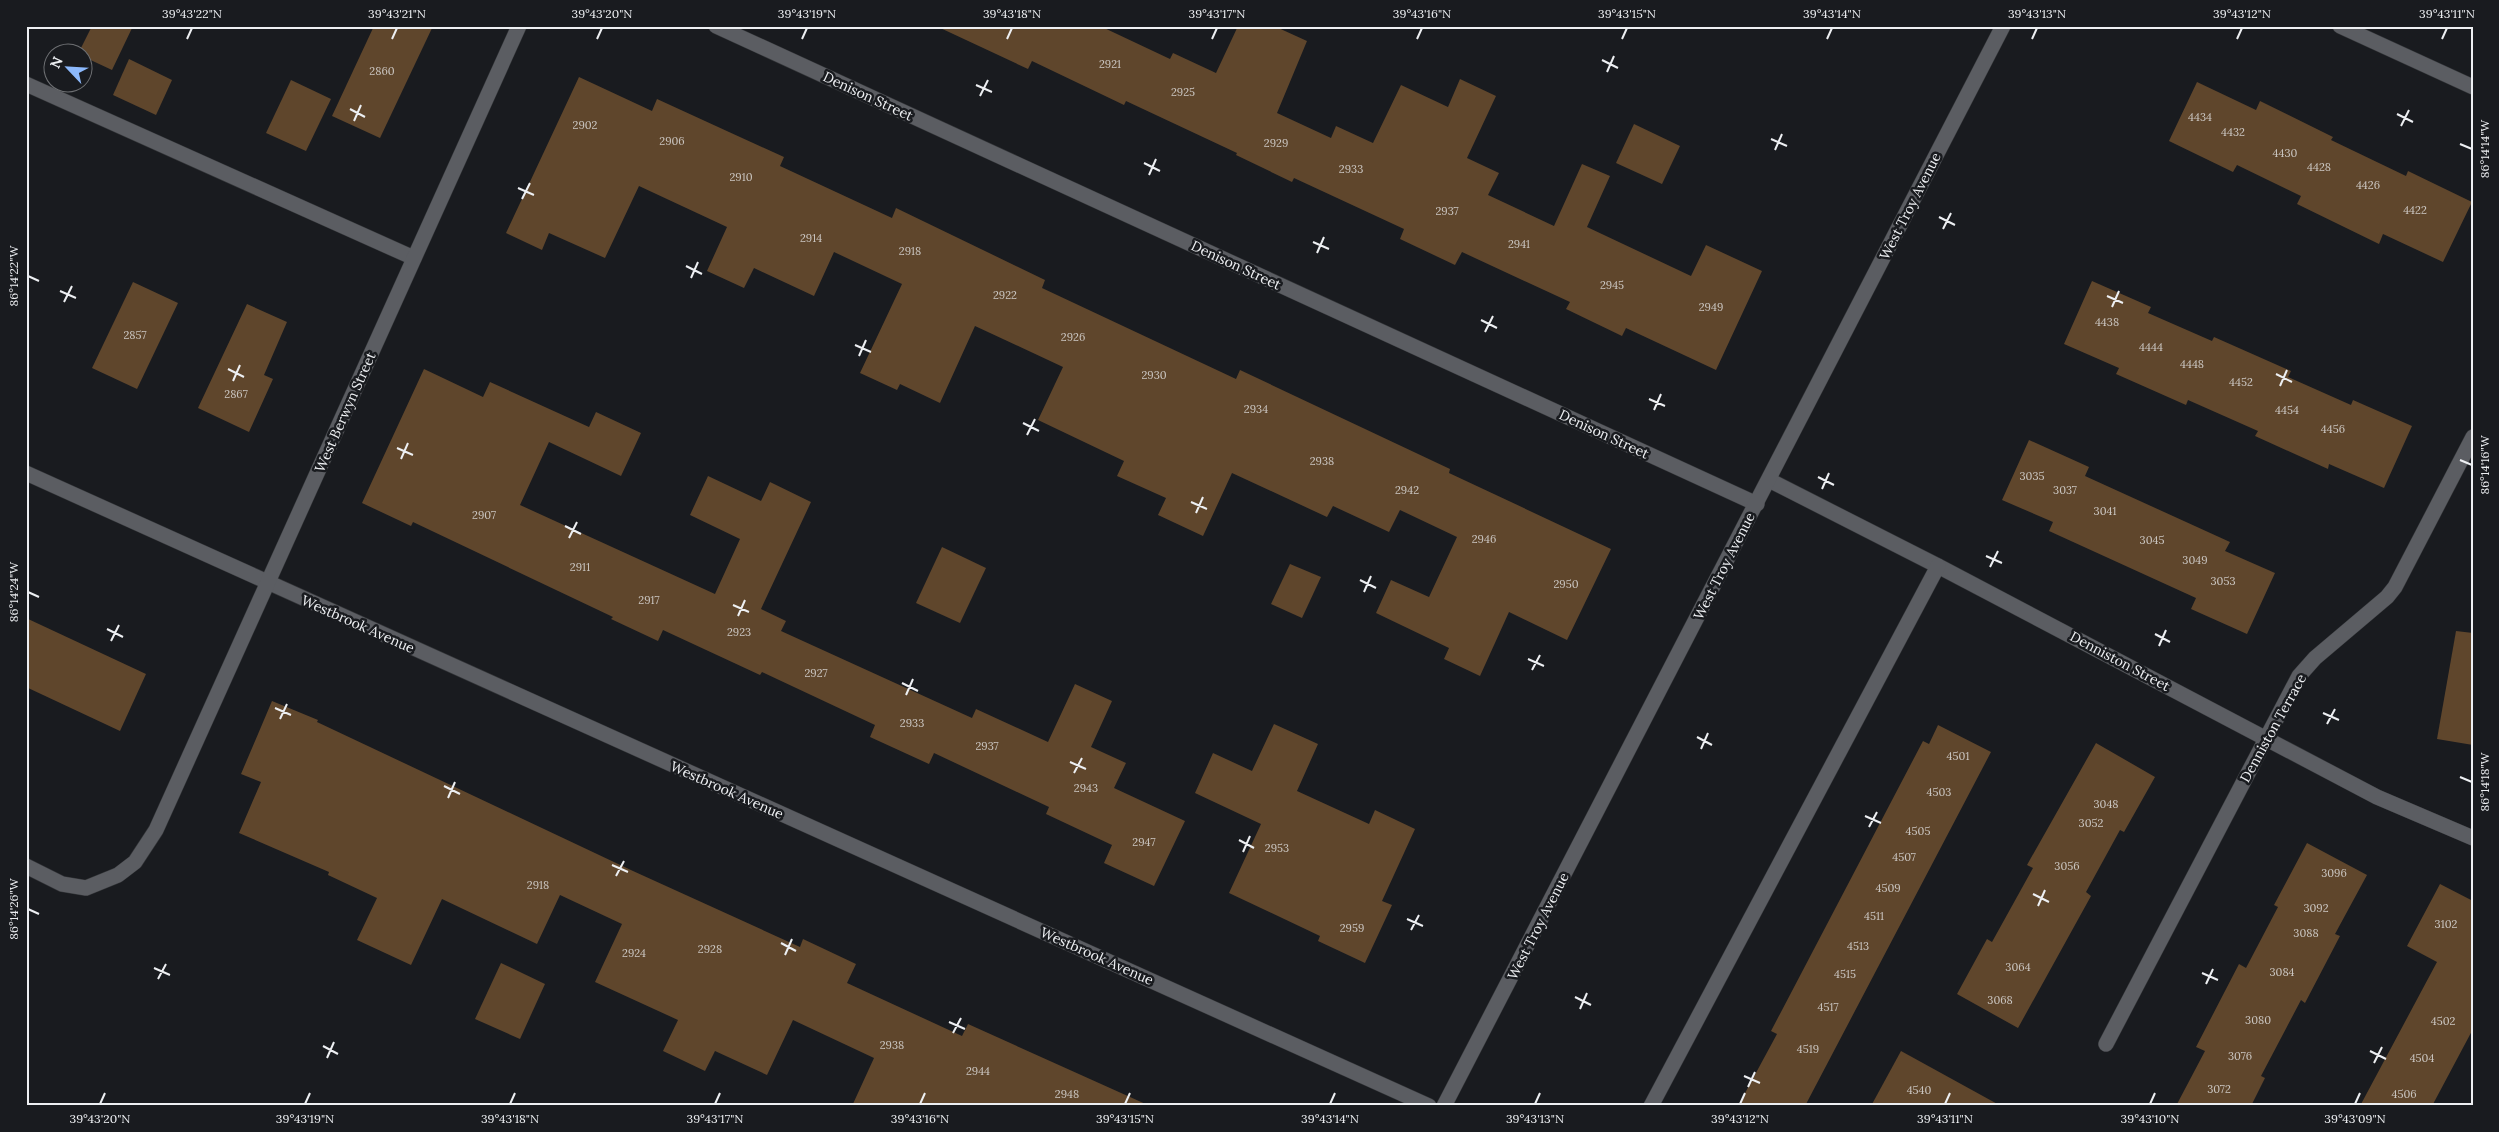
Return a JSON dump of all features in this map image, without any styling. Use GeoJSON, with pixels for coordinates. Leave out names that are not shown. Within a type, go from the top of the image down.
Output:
{"type":"FeatureCollection","features":[{"type":"Feature","properties":{"kind":"street","name":"West Berwyn Street"},"geometry":{"type":"LineString","coordinates":[[26,866],[62,884],[86,888],[101,884],[118,875],[135,862],[156,830],[519,26]]}},
{"type":"Feature","properties":{"kind":"street","name":"Denison Street"},"geometry":{"type":"LineString","coordinates":[[716,26],[1757,504]]}},
{"type":"Feature","properties":{"kind":"street","name":"West Troy Avenue"},"geometry":{"type":"LineString","coordinates":[[1444,1106],[2003,26]]}},
{"type":"Feature","properties":{"kind":"street"},"geometry":{"type":"LineString","coordinates":[[2340,26],[2473,87]]}},
{"type":"Feature","properties":{"kind":"street"},"geometry":{"type":"LineString","coordinates":[[26,84],[414,258]]}},
{"type":"Feature","properties":{"kind":"street","name":"Denniston Terrace"},"geometry":{"type":"LineString","coordinates":[[2106,1044],[2299,676],[2315,658],[2387,597],[2395,587],[2473,437]]}},
{"type":"Feature","properties":{"kind":"street","name":"Westbrook Avenue"},"geometry":{"type":"LineString","coordinates":[[26,473],[1429,1106]]}},
{"type":"Feature","properties":{"kind":"street","name":"Denniston Street"},"geometry":{"type":"LineString","coordinates":[[1769,480],[2267,737],[2377,797],[2473,838]]}},
{"type":"Feature","properties":{"kind":"street"},"geometry":{"type":"LineString","coordinates":[[1651,1106],[1938,566]]}},
{"type":"Feature","properties":{"kind":"building"},"geometry":{"type":"Polygon","coordinates":[[[92,26],[133,26],[112,70],[92,61],[92,42],[84,42],[92,26]]]}},
{"type":"Feature","properties":{"kind":"building"},"geometry":{"type":"Polygon","coordinates":[[[374,26],[433,26],[380,138],[332,116],[374,26]]]}},
{"type":"Feature","properties":{"kind":"building"},"geometry":{"type":"Polygon","coordinates":[[[936,26],[1100,26],[1170,59],[1173,53],[1216,73],[1238,26],[1274,26],[1307,41],[1277,113],[1331,138],[1336,126],[1373,143],[1401,85],[1448,107],[1460,79],[1496,96],[1467,158],[1499,173],[1488,195],[1554,226],[1582,164],[1610,176],[1587,227],[1691,276],[1706,245],[1762,271],[1716,370],[1626,328],[1622,336],[1566,309],[1570,302],[1462,252],[1455,265],[1400,239],[1404,229],[1294,178],[1292,182],[1236,155],[1237,153],[1126,101],[1124,105],[1032,61],[1028,69],[936,26]]]}},
{"type":"Feature","properties":{"kind":"building"},"geometry":{"type":"Polygon","coordinates":[[[129,59],[172,80],[156,115],[113,95],[129,59]]]}},
{"type":"Feature","properties":{"kind":"building"},"geometry":{"type":"Polygon","coordinates":[[[579,77],[652,111],[657,99],[784,157],[780,166],[892,218],[896,208],[1045,280],[1042,288],[1236,379],[1240,370],[1450,469],[1449,473],[1611,549],[1567,640],[1509,612],[1480,676],[1444,659],[1449,648],[1376,613],[1391,580],[1429,597],[1457,537],[1400,510],[1389,532],[1333,506],[1327,517],[1232,473],[1203,536],[1158,515],[1166,498],[1117,476],[1124,461],[1038,420],[1063,367],[975,326],[940,403],[900,384],[897,390],[860,373],[902,284],[834,252],[814,296],[754,268],[744,288],[707,271],[727,227],[639,186],[605,258],[549,233],[542,250],[506,233],[579,77]]]}},
{"type":"Feature","properties":{"kind":"building"},"geometry":{"type":"Polygon","coordinates":[[[291,80],[331,99],[306,151],[266,133],[291,80]]]}},
{"type":"Feature","properties":{"kind":"building"},"geometry":{"type":"Polygon","coordinates":[[[2197,82],[2256,110],[2260,101],[2333,137],[2331,140],[2406,176],[2408,171],[2472,202],[2443,262],[2383,234],[2379,244],[2297,204],[2301,196],[2237,165],[2233,172],[2169,141],[2197,82]]]}},
{"type":"Feature","properties":{"kind":"building"},"geometry":{"type":"Polygon","coordinates":[[[1634,124],[1680,146],[1662,184],[1616,163],[1634,124]]]}},
{"type":"Feature","properties":{"kind":"building"},"geometry":{"type":"Polygon","coordinates":[[[2092,281],[2151,307],[2148,313],[2212,341],[2214,337],[2291,371],[2288,377],[2351,405],[2353,400],[2412,426],[2384,488],[2329,464],[2328,469],[2255,436],[2258,431],[2188,400],[2186,405],[2116,374],[2119,368],[2064,344],[2092,281]]]}},
{"type":"Feature","properties":{"kind":"building"},"geometry":{"type":"Polygon","coordinates":[[[133,282],[178,303],[137,389],[92,368],[133,282]]]}},
{"type":"Feature","properties":{"kind":"building"},"geometry":{"type":"Polygon","coordinates":[[[247,304],[287,322],[264,375],[273,379],[249,432],[198,408],[247,304]]]}},
{"type":"Feature","properties":{"kind":"building"},"geometry":{"type":"Polygon","coordinates":[[[424,369],[483,397],[490,382],[589,427],[596,412],[641,433],[621,476],[549,442],[520,505],[715,594],[740,539],[690,515],[708,476],[761,501],[770,482],[811,502],[761,609],[786,621],[781,631],[972,718],[976,709],[1048,742],[1075,684],[1112,701],[1091,747],[1126,763],[1114,788],[1185,821],[1154,886],[1104,863],[1112,845],[1046,814],[1049,807],[934,753],[929,764],[870,737],[875,725],[762,672],[760,675],[663,630],[658,641],[611,619],[613,617],[413,522],[411,526],[362,503],[424,369]]]}},
{"type":"Feature","properties":{"kind":"building"},"geometry":{"type":"Polygon","coordinates":[[[2029,440],[2089,467],[2085,476],[2230,542],[2225,551],[2275,573],[2247,634],[2191,609],[2196,598],[2049,531],[2053,522],[2002,500],[2029,440]]]}},
{"type":"Feature","properties":{"kind":"building"},"geometry":{"type":"Polygon","coordinates":[[[942,547],[986,568],[960,623],[916,603],[942,547]]]}},
{"type":"Feature","properties":{"kind":"building"},"geometry":{"type":"Polygon","coordinates":[[[1290,564],[1321,577],[1302,618],[1271,604],[1290,564]]]}},
{"type":"Feature","properties":{"kind":"building"},"geometry":{"type":"Polygon","coordinates":[[[26,618],[146,674],[120,731],[26,687],[26,618]]]}},
{"type":"Feature","properties":{"kind":"building"},"geometry":{"type":"Polygon","coordinates":[[[2456,631],[2473,633],[2473,745],[2437,739],[2456,631]]]}},
{"type":"Feature","properties":{"kind":"building"},"geometry":{"type":"Polygon","coordinates":[[[272,701],[318,720],[317,722],[633,871],[800,947],[803,939],[856,964],[847,983],[962,1036],[968,1024],[1150,1106],[852,1106],[874,1058],[793,1020],[767,1075],[715,1051],[705,1071],[663,1051],[678,1020],[595,982],[622,924],[560,895],[537,944],[442,899],[411,965],[357,940],[377,898],[328,875],[329,872],[239,833],[261,782],[241,774],[272,701]]]}},
{"type":"Feature","properties":{"kind":"building"},"geometry":{"type":"Polygon","coordinates":[[[1274,724],[1318,744],[1297,791],[1369,824],[1375,810],[1415,829],[1382,901],[1392,905],[1365,963],[1318,941],[1320,936],[1229,893],[1261,824],[1195,793],[1213,753],[1252,771],[1274,724]]]}},
{"type":"Feature","properties":{"kind":"building"},"geometry":{"type":"Polygon","coordinates":[[[1938,725],[1991,752],[1805,1106],[1738,1106],[1777,1034],[1771,1031],[1923,741],[1929,744],[1938,725]]]}},
{"type":"Feature","properties":{"kind":"building"},"geometry":{"type":"Polygon","coordinates":[[[2096,743],[2155,777],[2124,832],[2120,830],[2086,892],[2091,896],[2018,1028],[1957,994],[1987,939],[1992,942],[2033,868],[2027,865],[2096,743]]]}},
{"type":"Feature","properties":{"kind":"building"},"geometry":{"type":"Polygon","coordinates":[[[2307,843],[2367,875],[2335,934],[2340,936],[2305,1003],[2301,1000],[2261,1076],[2265,1078],[2251,1106],[2176,1106],[2205,1051],[2196,1047],[2239,964],[2246,968],[2278,907],[2274,905],[2307,843]]]}},
{"type":"Feature","properties":{"kind":"building"},"geometry":{"type":"Polygon","coordinates":[[[2440,884],[2473,901],[2473,1029],[2432,1106],[2360,1106],[2437,962],[2407,946],[2440,884]]]}},
{"type":"Feature","properties":{"kind":"building"},"geometry":{"type":"Polygon","coordinates":[[[501,963],[545,984],[520,1039],[475,1019],[501,963]]]}},
{"type":"Feature","properties":{"kind":"building"},"geometry":{"type":"Polygon","coordinates":[[[1901,1051],[2001,1106],[1871,1106],[1901,1051]]]}}]}
